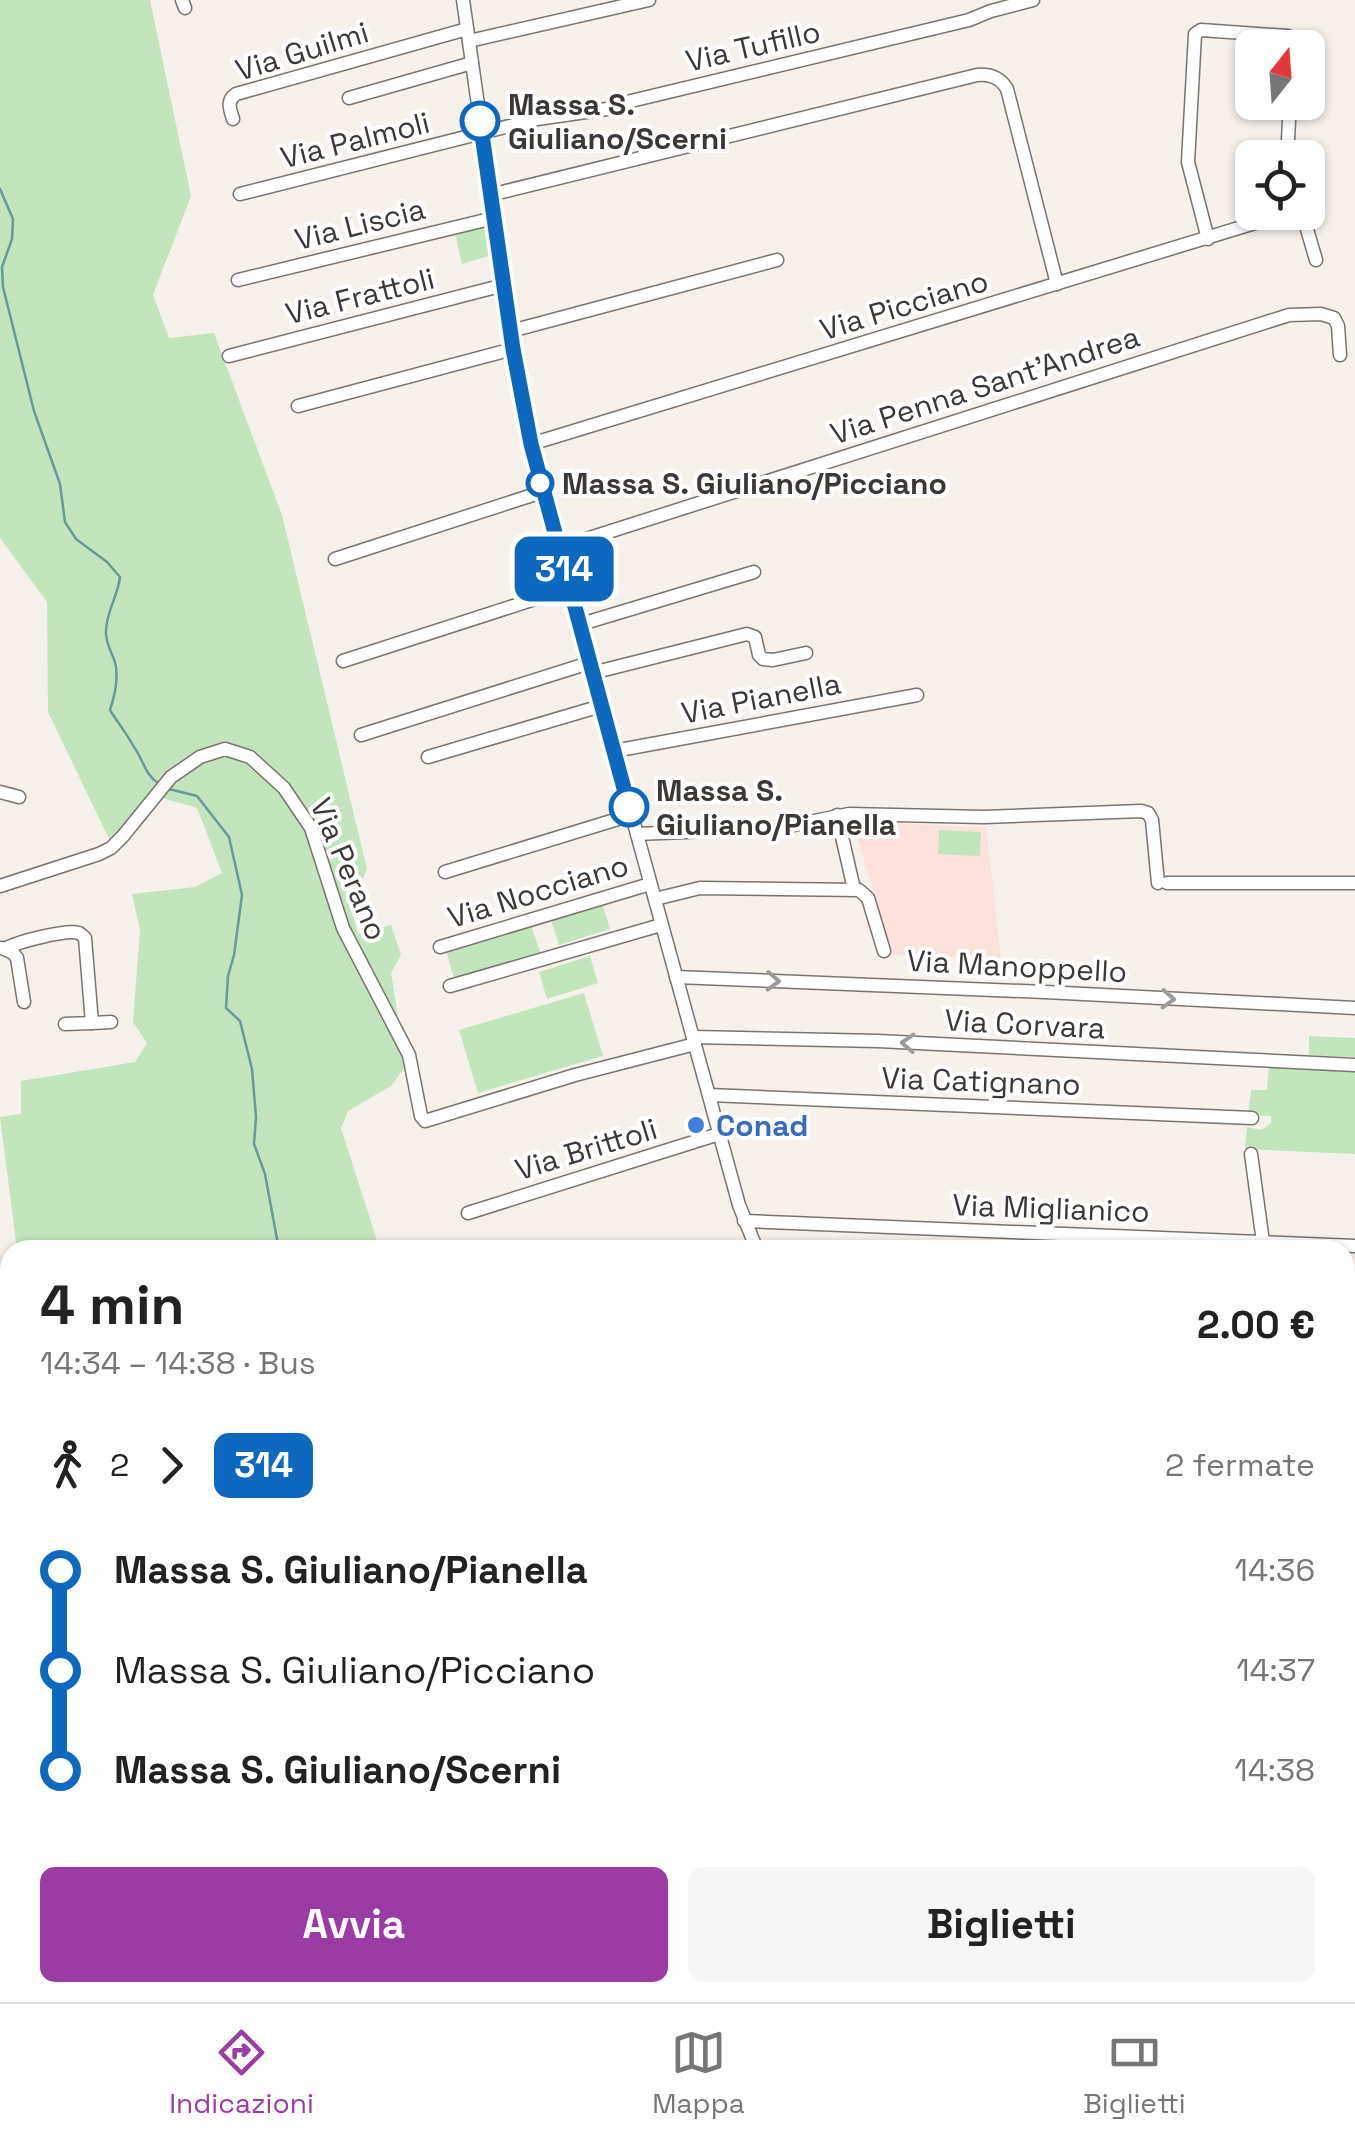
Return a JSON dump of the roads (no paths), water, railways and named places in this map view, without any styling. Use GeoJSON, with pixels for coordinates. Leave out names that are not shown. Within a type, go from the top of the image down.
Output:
{"type":"FeatureCollection","features":[{"type":"Feature","properties":{"kind":"street"},"geometry":{"type":"LineString","coordinates":[[465,0],[513,349],[542,492],[719,1134],[753,1240]]}},
{"type":"Feature","properties":{"kind":"street"},"geometry":{"type":"LineString","coordinates":[[468,35],[649,0]]}},
{"type":"Feature","properties":{"kind":"street","name":"Via Tufillo"},"geometry":{"type":"LineString","coordinates":[[482,134],[541,118],[613,108],[969,20],[1033,0]]}},
{"type":"Feature","properties":{"kind":"street"},"geometry":{"type":"LineString","coordinates":[[1208,240],[1188,162],[1196,34],[1201,30],[1235,32]]}},
{"type":"Feature","properties":{"kind":"street","name":"Via Guilmi"},"geometry":{"type":"LineString","coordinates":[[233,119],[230,102],[236,94],[468,35]]}},
{"type":"Feature","properties":{"kind":"street"},"geometry":{"type":"LineString","coordinates":[[349,98],[472,63]]}},
{"type":"Feature","properties":{"kind":"street"},"geometry":{"type":"LineString","coordinates":[[490,195],[977,75],[990,76],[1007,89],[1057,284]]}},
{"type":"Feature","properties":{"kind":"street","name":"Via Palmoli"},"geometry":{"type":"LineString","coordinates":[[240,194],[482,134]]}},
{"type":"Feature","properties":{"kind":"street","name":"Via Liscia"},"geometry":{"type":"LineString","coordinates":[[238,280],[494,218]]}},
{"type":"Feature","properties":{"kind":"street","name":"Via Picciano"},"geometry":{"type":"LineString","coordinates":[[531,444],[1238,230]]}},
{"type":"Feature","properties":{"kind":"street"},"geometry":{"type":"LineString","coordinates":[[1307,230],[1316,260]]}},
{"type":"Feature","properties":{"kind":"street"},"geometry":{"type":"LineString","coordinates":[[511,331],[777,260]]}},
{"type":"Feature","properties":{"kind":"street","name":"Via Frattoli"},"geometry":{"type":"LineString","coordinates":[[229,356],[504,285]]}},
{"type":"Feature","properties":{"kind":"street","name":"Via Penna Sant'Andrea"},"geometry":{"type":"LineString","coordinates":[[558,548],[1289,315],[1321,314],[1334,318],[1338,324],[1340,356]]}},
{"type":"Feature","properties":{"kind":"street"},"geometry":{"type":"LineString","coordinates":[[298,406],[513,349]]}},
{"type":"Feature","properties":{"kind":"street"},"geometry":{"type":"LineString","coordinates":[[335,559],[542,492]]}},
{"type":"Feature","properties":{"kind":"street"},"geometry":{"type":"LineString","coordinates":[[578,625],[754,572]]}},
{"type":"Feature","properties":{"kind":"street"},"geometry":{"type":"LineString","coordinates":[[343,661],[569,588]]}},
{"type":"Feature","properties":{"kind":"street"},"geometry":{"type":"LineString","coordinates":[[362,736],[590,668],[747,634],[755,637],[764,659],[806,653]]}},
{"type":"Feature","properties":{"kind":"street","name":"Via Pianella"},"geometry":{"type":"LineString","coordinates":[[614,751],[917,695]]}},
{"type":"Feature","properties":{"kind":"street"},"geometry":{"type":"LineString","coordinates":[[428,757],[601,706]]}},
{"type":"Feature","properties":{"kind":"street","name":"Via Perano"},"geometry":{"type":"LineString","coordinates":[[0,886],[108,850],[176,773],[204,755],[228,749],[252,758],[288,793],[314,834],[343,928],[406,1048],[421,1116],[427,1121]]}},
{"type":"Feature","properties":{"kind":"street"},"geometry":{"type":"LineString","coordinates":[[0,792],[18,797]]}},
{"type":"Feature","properties":{"kind":"street"},"geometry":{"type":"LineString","coordinates":[[637,834],[775,828],[837,814],[974,818],[1141,811],[1152,820],[1162,883],[1355,884]]}},
{"type":"Feature","properties":{"kind":"street"},"geometry":{"type":"LineString","coordinates":[[445,872],[631,814]]}},
{"type":"Feature","properties":{"kind":"street"},"geometry":{"type":"LineString","coordinates":[[837,814],[854,889]]}},
{"type":"Feature","properties":{"kind":"street","name":"Via Nocciano"},"geometry":{"type":"LineString","coordinates":[[440,947],[650,884]]}},
{"type":"Feature","properties":{"kind":"street"},"geometry":{"type":"LineString","coordinates":[[654,899],[700,888],[854,889],[868,898],[884,951]]}},
{"type":"Feature","properties":{"kind":"street"},"geometry":{"type":"LineString","coordinates":[[450,986],[661,925]]}},
{"type":"Feature","properties":{"kind":"street"},"geometry":{"type":"LineString","coordinates":[[2,948],[75,932],[84,936],[92,1023]]}},
{"type":"Feature","properties":{"kind":"street"},"geometry":{"type":"LineString","coordinates":[[2,948],[16,956],[24,1002]]}},
{"type":"Feature","properties":{"kind":"street","name":"Via Manoppello"},"geometry":{"type":"LineString","coordinates":[[676,977],[1355,1008]]}},
{"type":"Feature","properties":{"kind":"street"},"geometry":{"type":"LineString","coordinates":[[65,1024],[111,1022]]}},
{"type":"Feature","properties":{"kind":"street","name":"Via Corvara"},"geometry":{"type":"LineString","coordinates":[[427,1121],[694,1041],[878,1042],[1355,1065]]}},
{"type":"Feature","properties":{"kind":"street","name":"Via Catignano"},"geometry":{"type":"LineString","coordinates":[[709,1095],[1252,1118]]}},
{"type":"Feature","properties":{"kind":"street","name":"Via Brittoli"},"geometry":{"type":"LineString","coordinates":[[468,1212],[719,1134]]}},
{"type":"Feature","properties":{"kind":"street"},"geometry":{"type":"LineString","coordinates":[[1251,1154],[1263,1240]]}},
{"type":"Feature","properties":{"kind":"street","name":"Via Miglianico"},"geometry":{"type":"LineString","coordinates":[[744,1221],[1214,1240]]}},
{"type":"Feature","properties":{"kind":"waterway"},"geometry":{"type":"LineString","coordinates":[[0,189],[13,219],[12,239],[2,267],[3,287],[34,411],[60,484],[65,522],[76,539],[120,577],[107,624],[117,674],[110,710],[158,783]]}},
{"type":"Feature","properties":{"kind":"waterway"},"geometry":{"type":"LineString","coordinates":[[169,789],[197,796],[229,837],[242,895],[226,1008],[240,1021],[252,1069],[254,1144],[265,1174],[277,1240]]}},
{"type":"Feature","properties":{"kind":"place","name":"Massa S. Giuliano/Scerni"},"geometry":{"type":"Point","coordinates":[480,121]}},
{"type":"Feature","properties":{"kind":"place","name":"Massa S. Giuliano/Picciano"},"geometry":{"type":"Point","coordinates":[540,483]}},
{"type":"Feature","properties":{"kind":"place","name":"Massa S. Giuliano/Pianella"},"geometry":{"type":"Point","coordinates":[629,807]}},
{"type":"Feature","properties":{"kind":"place","name":"Conad"},"geometry":{"type":"Point","coordinates":[696,1125]}}]}
